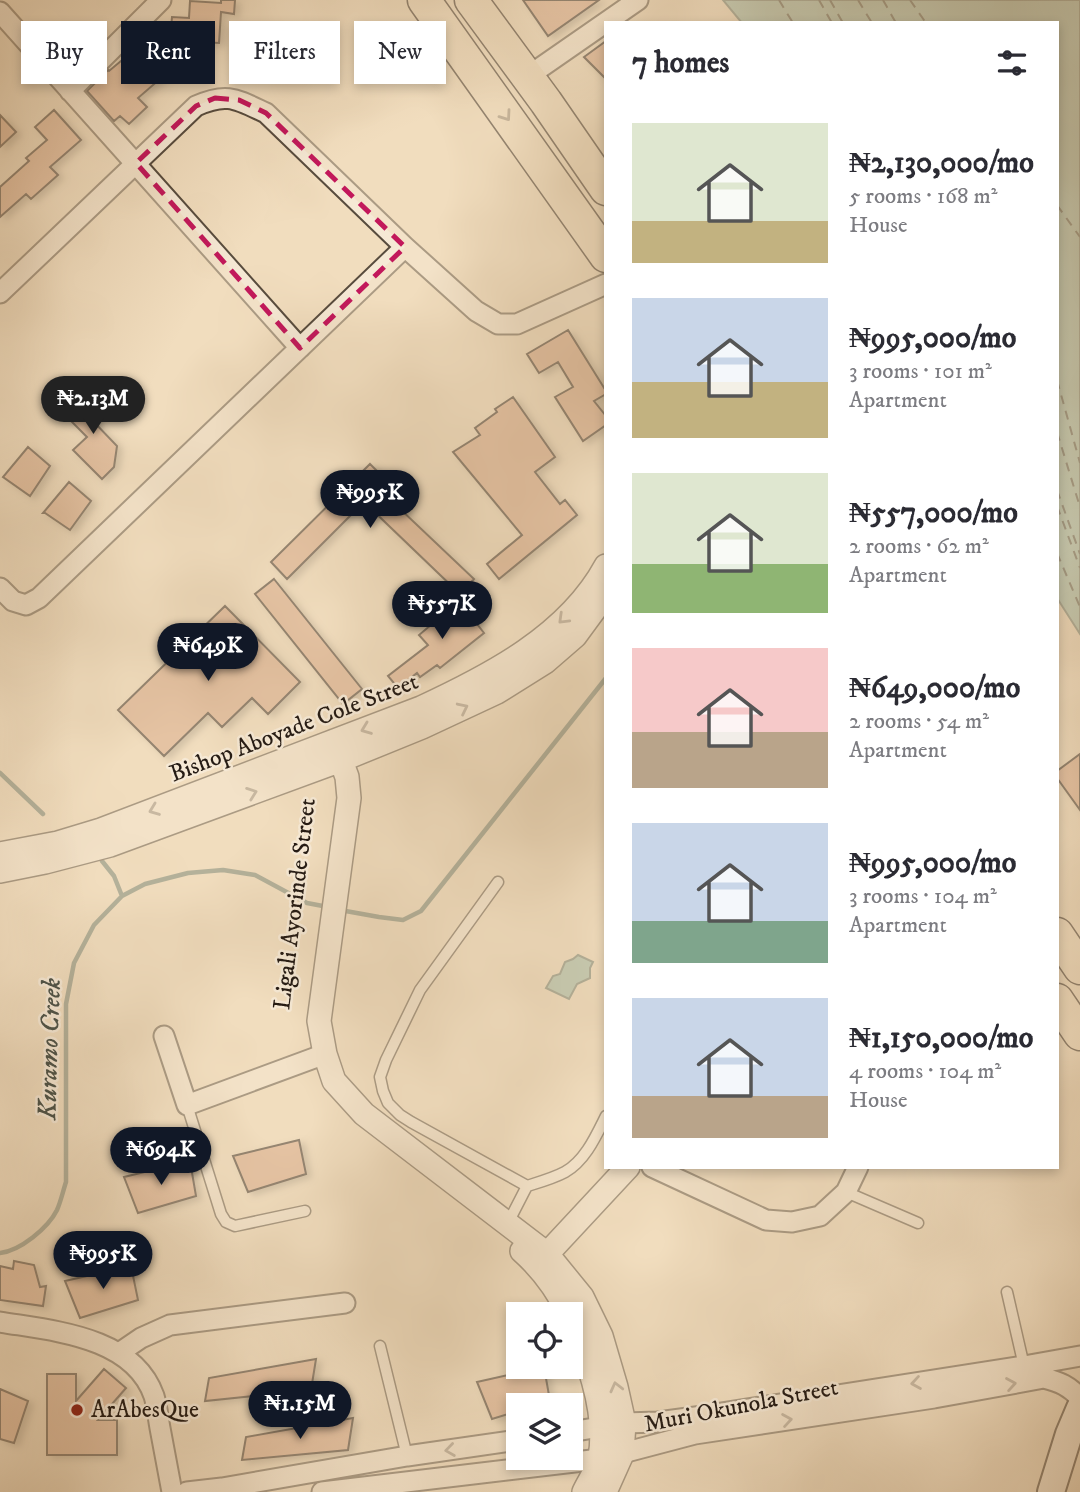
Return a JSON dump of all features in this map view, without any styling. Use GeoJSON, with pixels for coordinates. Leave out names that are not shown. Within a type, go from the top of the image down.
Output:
{"type":"FeatureCollection","features":[{"type":"Feature","properties":{"kind":"highway"},"geometry":{"type":"LineString","coordinates":[[424,0],[604,253]]}},
{"type":"Feature","properties":{"kind":"highway"},"geometry":{"type":"LineString","coordinates":[[471,0],[604,186]]}},
{"type":"Feature","properties":{"kind":"highway"},"geometry":{"type":"LineString","coordinates":[[1059,937],[1080,968]]}},
{"type":"Feature","properties":{"kind":"highway"},"geometry":{"type":"LineString","coordinates":[[1059,1003],[1080,1034]]}},
{"type":"Feature","properties":{"kind":"main road"},"geometry":{"type":"LineString","coordinates":[[1051,1492],[1080,1408]]}},
{"type":"Feature","properties":{"kind":"street"},"geometry":{"type":"LineString","coordinates":[[70,92],[161,0]]}},
{"type":"Feature","properties":{"kind":"street"},"geometry":{"type":"LineString","coordinates":[[608,21],[638,0]]}},
{"type":"Feature","properties":{"kind":"street"},"geometry":{"type":"LineString","coordinates":[[0,12],[300,348]]}},
{"type":"Feature","properties":{"kind":"street"},"geometry":{"type":"LineString","coordinates":[[527,77],[604,24]]}},
{"type":"Feature","properties":{"kind":"street"},"geometry":{"type":"LineString","coordinates":[[0,293],[196,106],[215,98],[239,100],[265,113],[475,311],[498,324],[517,324],[604,285]]}},
{"type":"Feature","properties":{"kind":"street"},"geometry":{"type":"LineString","coordinates":[[0,588],[13,601],[26,605],[40,598],[405,247]]}},
{"type":"Feature","properties":{"kind":"street","name":"Bishop Aboyade Cole Street"},"geometry":{"type":"LineString","coordinates":[[0,871],[110,845],[332,753],[463,689],[549,633],[594,585],[604,569]]}},
{"type":"Feature","properties":{"kind":"street","name":"Bishop Aboyade Cole Street"},"geometry":{"type":"LineString","coordinates":[[0,854],[58,843],[332,753],[422,727],[497,692],[545,663],[575,636],[604,595]]}},
{"type":"Feature","properties":{"kind":"street","name":"Ligali Ayorinde Street"},"geometry":{"type":"LineString","coordinates":[[332,753],[336,798],[319,1021],[319,1057],[325,1084],[354,1118],[499,1232],[541,1259],[563,1302]]}},
{"type":"Feature","properties":{"kind":"street"},"geometry":{"type":"LineString","coordinates":[[164,1036],[187,1105],[319,1057]]}},
{"type":"Feature","properties":{"kind":"street","name":"Ligali Ayorinde Street"},"geometry":{"type":"LineString","coordinates":[[319,1057],[334,1081],[365,1114],[508,1223],[541,1259],[582,1297],[601,1336],[616,1387],[611,1457],[605,1492]]}},
{"type":"Feature","properties":{"kind":"street"},"geometry":{"type":"LineString","coordinates":[[541,1259],[626,1169]]}},
{"type":"Feature","properties":{"kind":"street"},"geometry":{"type":"LineString","coordinates":[[656,1169],[766,1220],[792,1223],[820,1216],[846,1192],[857,1169]]}},
{"type":"Feature","properties":{"kind":"street"},"geometry":{"type":"LineString","coordinates":[[119,1353],[141,1338],[170,1325],[345,1303]]}},
{"type":"Feature","properties":{"kind":"street"},"geometry":{"type":"LineString","coordinates":[[0,1322],[68,1333],[99,1343],[119,1353],[140,1371],[153,1395],[172,1492]]}},
{"type":"Feature","properties":{"kind":"street","name":"Ligali Ayorinde Street"},"geometry":{"type":"LineString","coordinates":[[583,1346],[596,1396],[613,1425]]}},
{"type":"Feature","properties":{"kind":"street","name":"Muri Okunola Street"},"geometry":{"type":"LineString","coordinates":[[583,1430],[658,1422],[1080,1356]]}},
{"type":"Feature","properties":{"kind":"street","name":"Muri Okunola Street"},"geometry":{"type":"LineString","coordinates":[[322,1492],[611,1457],[695,1434],[934,1398],[1044,1378],[1071,1387],[1080,1398]]}},
{"type":"Feature","properties":{"kind":"street"},"geometry":{"type":"LineString","coordinates":[[187,1492],[222,1490],[407,1456],[506,1442]]}},
{"type":"Feature","properties":{"kind":"street","name":"Ligali Ayorinde Street"},"geometry":{"type":"LineString","coordinates":[[584,1492],[611,1457]]}},
{"type":"Feature","properties":{"kind":"lane"},"geometry":{"type":"LineString","coordinates":[[498,882],[421,990],[380,1077],[388,1103],[400,1115],[527,1186]]}},
{"type":"Feature","properties":{"kind":"lane"},"geometry":{"type":"LineString","coordinates":[[187,1105],[221,1214],[226,1222],[235,1226],[305,1211]]}},
{"type":"Feature","properties":{"kind":"lane"},"geometry":{"type":"LineString","coordinates":[[508,1223],[527,1186],[566,1172],[577,1164],[604,1120]]}},
{"type":"Feature","properties":{"kind":"lane"},"geometry":{"type":"LineString","coordinates":[[846,1192],[918,1223]]}},
{"type":"Feature","properties":{"kind":"lane"},"geometry":{"type":"LineString","coordinates":[[1007,1292],[1024,1366]]}},
{"type":"Feature","properties":{"kind":"lane"},"geometry":{"type":"LineString","coordinates":[[380,1346],[407,1456]]}},
{"type":"Feature","properties":{"kind":"highlighted area"},"geometry":{"type":"Polygon","coordinates":[[[215,98],[239,100],[266,113],[405,247],[300,348],[136,163],[196,106],[215,98]]]}},
{"type":"Feature","properties":{"kind":"shaded area"},"geometry":{"type":"Polygon","coordinates":[[[723,0],[1080,0],[1080,634],[1059,601],[1059,21],[740,21],[723,0]]]}},
{"type":"Feature","properties":{"kind":"shaded area"},"geometry":{"type":"Polygon","coordinates":[[[578,955],[593,962],[590,978],[577,984],[569,999],[546,988],[553,976],[560,974],[565,962],[578,955]]]}},
{"type":"Feature","properties":{"kind":"building"},"geometry":{"type":"Polygon","coordinates":[[[221,0],[235,0],[234,14],[221,12],[219,43],[215,43],[215,21],[172,21],[172,17],[189,18],[190,1],[221,3],[221,0]]]}},
{"type":"Feature","properties":{"kind":"building"},"geometry":{"type":"Polygon","coordinates":[[[523,0],[599,0],[548,36],[523,0]]]}},
{"type":"Feature","properties":{"kind":"building"},"geometry":{"type":"Polygon","coordinates":[[[604,42],[604,77],[584,57],[604,42]]]}},
{"type":"Feature","properties":{"kind":"building"},"geometry":{"type":"Polygon","coordinates":[[[121,61],[121,84],[154,84],[138,98],[147,107],[129,124],[120,116],[114,121],[87,91],[94,84],[107,84],[109,71],[121,61]]]}},
{"type":"Feature","properties":{"kind":"building"},"geometry":{"type":"Polygon","coordinates":[[[54,110],[81,140],[50,167],[58,175],[31,199],[26,194],[0,217],[0,187],[29,161],[26,158],[47,140],[35,127],[54,110]]]}},
{"type":"Feature","properties":{"kind":"building"},"geometry":{"type":"Polygon","coordinates":[[[0,115],[16,132],[0,147],[0,115]]]}},
{"type":"Feature","properties":{"kind":"building"},"geometry":{"type":"Polygon","coordinates":[[[568,330],[604,388],[604,395],[594,401],[604,414],[604,426],[583,441],[555,397],[573,387],[558,362],[539,373],[527,354],[568,330]]]}},
{"type":"Feature","properties":{"kind":"building"},"geometry":{"type":"Polygon","coordinates":[[[84,390],[103,410],[92,420],[117,446],[114,467],[102,479],[73,450],[87,437],[72,422],[76,417],[67,407],[84,390]]]}},
{"type":"Feature","properties":{"kind":"building"},"geometry":{"type":"Polygon","coordinates":[[[513,397],[555,457],[535,472],[560,504],[565,500],[577,515],[499,579],[487,564],[522,535],[453,452],[480,435],[475,428],[513,397]]]}},
{"type":"Feature","properties":{"kind":"building"},"geometry":{"type":"Polygon","coordinates":[[[28,447],[50,466],[30,496],[3,477],[28,447]]]}},
{"type":"Feature","properties":{"kind":"building"},"geometry":{"type":"Polygon","coordinates":[[[370,464],[386,480],[378,488],[474,579],[460,594],[364,502],[287,579],[271,562],[370,464]]]}},
{"type":"Feature","properties":{"kind":"building"},"geometry":{"type":"Polygon","coordinates":[[[69,482],[91,501],[70,530],[43,513],[69,482]]]}},
{"type":"Feature","properties":{"kind":"building"},"geometry":{"type":"Polygon","coordinates":[[[274,579],[362,689],[343,704],[255,594],[274,579]]]}},
{"type":"Feature","properties":{"kind":"building"},"geometry":{"type":"Polygon","coordinates":[[[469,593],[480,607],[470,615],[484,633],[440,668],[437,665],[420,677],[417,673],[398,688],[388,676],[428,645],[419,635],[469,593]]]}},
{"type":"Feature","properties":{"kind":"building"},"geometry":{"type":"Polygon","coordinates":[[[225,606],[300,682],[268,714],[252,698],[222,727],[208,713],[164,756],[118,710],[225,606]]]}},
{"type":"Feature","properties":{"kind":"building"},"geometry":{"type":"Polygon","coordinates":[[[1080,754],[1080,810],[1059,781],[1059,770],[1080,754]]]}},
{"type":"Feature","properties":{"kind":"building"},"geometry":{"type":"Polygon","coordinates":[[[299,1140],[306,1174],[248,1192],[233,1156],[299,1140]]]}},
{"type":"Feature","properties":{"kind":"building"},"geometry":{"type":"Polygon","coordinates":[[[190,1161],[196,1196],[138,1213],[124,1177],[190,1161]]]}},
{"type":"Feature","properties":{"kind":"building"},"geometry":{"type":"Polygon","coordinates":[[[14,1261],[34,1265],[40,1287],[46,1286],[43,1306],[0,1300],[0,1266],[13,1269],[14,1261]]]}},
{"type":"Feature","properties":{"kind":"building"},"geometry":{"type":"Polygon","coordinates":[[[131,1266],[138,1300],[80,1318],[65,1281],[131,1266]]]}},
{"type":"Feature","properties":{"kind":"building"},"geometry":{"type":"Polygon","coordinates":[[[316,1359],[311,1390],[205,1401],[209,1378],[316,1359]]]}},
{"type":"Feature","properties":{"kind":"building","name":"ArAbesQue"},"geometry":{"type":"Polygon","coordinates":[[[104,1369],[126,1388],[98,1420],[117,1420],[117,1455],[47,1455],[47,1374],[76,1374],[76,1401],[104,1369]]]}},
{"type":"Feature","properties":{"kind":"building"},"geometry":{"type":"Polygon","coordinates":[[[506,1376],[506,1379],[546,1379],[549,1393],[506,1393],[506,1415],[492,1419],[477,1382],[506,1376]]]}},
{"type":"Feature","properties":{"kind":"building"},"geometry":{"type":"Polygon","coordinates":[[[0,1389],[28,1401],[14,1443],[0,1439],[0,1389]]]}},
{"type":"Feature","properties":{"kind":"building"},"geometry":{"type":"Polygon","coordinates":[[[353,1418],[348,1450],[242,1460],[246,1437],[353,1418]]]}},
{"type":"Feature","properties":{"kind":"waterway","name":"Kuramo Creek"},"geometry":{"type":"LineString","coordinates":[[340,910],[403,920],[421,911],[604,681]]}},
{"type":"Feature","properties":{"kind":"waterway"},"geometry":{"type":"LineString","coordinates":[[0,773],[43,814]]}},
{"type":"Feature","properties":{"kind":"waterway"},"geometry":{"type":"LineString","coordinates":[[102,861],[114,876],[122,896]]}},
{"type":"Feature","properties":{"kind":"waterway","name":"Kuramo Creek"},"geometry":{"type":"LineString","coordinates":[[0,1253],[33,1238],[47,1224],[57,1210],[66,1182],[66,1004],[74,963],[94,925],[122,896],[145,884],[188,873],[223,870],[255,875],[307,903],[328,907]]}},
{"type":"Feature","properties":{"kind":"ferry route"},"geometry":{"type":"LineString","coordinates":[[779,0],[792,21]]}},
{"type":"Feature","properties":{"kind":"ferry route"},"geometry":{"type":"LineString","coordinates":[[819,0],[831,21]]}},
{"type":"Feature","properties":{"kind":"ferry route"},"geometry":{"type":"LineString","coordinates":[[830,0],[842,21]]}},
{"type":"Feature","properties":{"kind":"ferry route"},"geometry":{"type":"LineString","coordinates":[[858,0],[871,21]]}},
{"type":"Feature","properties":{"kind":"ferry route"},"geometry":{"type":"LineString","coordinates":[[883,0],[895,21]]}},
{"type":"Feature","properties":{"kind":"ferry route"},"geometry":{"type":"LineString","coordinates":[[910,0],[925,21]]}},
{"type":"Feature","properties":{"kind":"ferry route"},"geometry":{"type":"LineString","coordinates":[[1059,208],[1080,237]]}},
{"type":"Feature","properties":{"kind":"ferry route"},"geometry":{"type":"LineString","coordinates":[[1059,387],[1080,463]]}},
{"type":"Feature","properties":{"kind":"ferry route"},"geometry":{"type":"LineString","coordinates":[[1059,439],[1080,507]]}},
{"type":"Feature","properties":{"kind":"ferry route"},"geometry":{"type":"LineString","coordinates":[[1059,496],[1080,554]]}},
{"type":"Feature","properties":{"kind":"ferry route"},"geometry":{"type":"LineString","coordinates":[[1059,511],[1080,568]]}},
{"type":"Feature","properties":{"kind":"ferry route"},"geometry":{"type":"LineString","coordinates":[[1059,558],[1080,607]]}},
{"type":"Feature","properties":{"kind":"place","name":"ArAbesQue"},"geometry":{"type":"Point","coordinates":[77,1410]}}]}
